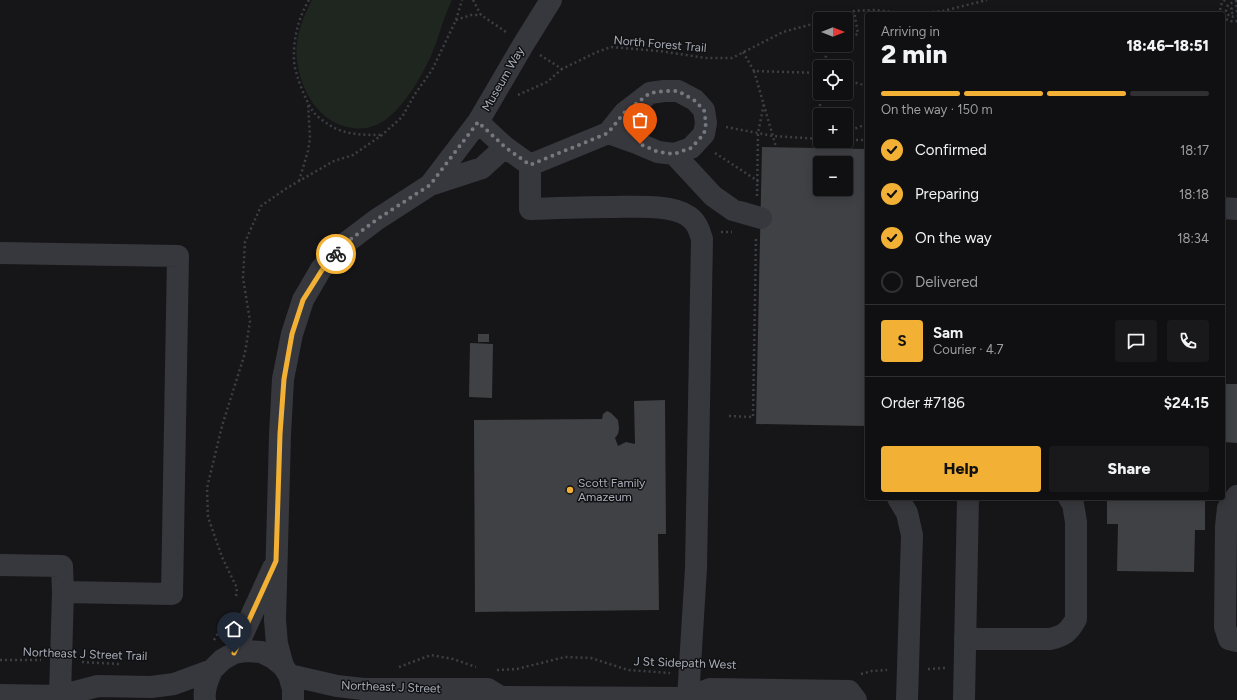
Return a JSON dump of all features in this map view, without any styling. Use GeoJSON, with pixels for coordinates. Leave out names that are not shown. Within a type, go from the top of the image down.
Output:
{"type":"FeatureCollection","features":[{"type":"Feature","properties":{"kind":"street","name":"Museum Way"},"geometry":{"type":"LineString","coordinates":[[234,653],[276,561],[280,434],[284,379],[292,334],[303,300],[322,270],[347,242],[376,220],[430,185],[478,122],[551,0]]}},
{"type":"Feature","properties":{"kind":"street"},"geometry":{"type":"LineString","coordinates":[[530,165],[608,133],[624,113],[650,93],[678,91],[694,100],[704,110],[706,123],[704,134],[691,148],[674,154],[658,152],[608,133]]}},
{"type":"Feature","properties":{"kind":"street"},"geometry":{"type":"LineString","coordinates":[[478,122],[505,147],[530,165]]}},
{"type":"Feature","properties":{"kind":"street"},"geometry":{"type":"LineString","coordinates":[[430,185],[482,168],[505,147]]}},
{"type":"Feature","properties":{"kind":"street"},"geometry":{"type":"LineString","coordinates":[[674,154],[713,196],[733,210],[758,218]]}},
{"type":"Feature","properties":{"kind":"street"},"geometry":{"type":"LineString","coordinates":[[530,165],[530,209],[647,207],[671,210],[687,215],[697,224],[700,232],[702,239],[696,552],[689,672],[693,699]]}},
{"type":"Feature","properties":{"kind":"street"},"geometry":{"type":"LineString","coordinates":[[1225,208],[1237,208]]}},
{"type":"Feature","properties":{"kind":"street"},"geometry":{"type":"LineString","coordinates":[[0,253],[178,256],[172,594],[63,592]]}},
{"type":"Feature","properties":{"kind":"street"},"geometry":{"type":"LineString","coordinates":[[1237,496],[1228,508],[1226,527],[1225,627],[1230,639],[1237,641]]}},
{"type":"Feature","properties":{"kind":"street"},"geometry":{"type":"LineString","coordinates":[[899,500],[907,513],[912,535],[907,700]]}},
{"type":"Feature","properties":{"kind":"street"},"geometry":{"type":"LineString","coordinates":[[964,700],[968,500]]}},
{"type":"Feature","properties":{"kind":"street"},"geometry":{"type":"LineString","coordinates":[[965,639],[1050,639],[1059,637],[1070,630],[1076,619],[1076,522],[1073,504],[1070,500]]}},
{"type":"Feature","properties":{"kind":"street"},"geometry":{"type":"LineString","coordinates":[[276,561],[275,620],[277,644],[293,689],[293,700]]}},
{"type":"Feature","properties":{"kind":"street"},"geometry":{"type":"LineString","coordinates":[[0,565],[62,566],[63,592],[61,662],[68,698]]}},
{"type":"Feature","properties":{"kind":"street","name":"Northeast J Street"},"geometry":{"type":"LineString","coordinates":[[0,695],[68,698],[98,686],[151,687],[174,684],[212,670],[222,660],[234,653],[247,650],[261,652],[273,658],[286,670],[337,686],[363,688],[488,689],[499,698],[693,699],[710,689],[849,691],[856,700]]}},
{"type":"Feature","properties":{"kind":"street"},"geometry":{"type":"LineString","coordinates":[[205,700],[206,683],[212,670]]}},
{"type":"Feature","properties":{"kind":"path"},"geometry":{"type":"LineString","coordinates":[[309,0],[302,11],[295,37],[294,63],[302,89],[308,102],[318,116],[329,125],[342,131],[360,135],[382,135]]}},
{"type":"Feature","properties":{"kind":"path"},"geometry":{"type":"LineString","coordinates":[[473,0],[481,15],[523,45],[534,50],[562,69]]}},
{"type":"Feature","properties":{"kind":"path"},"geometry":{"type":"LineString","coordinates":[[933,12],[943,11],[987,0]]}},
{"type":"Feature","properties":{"kind":"path"},"geometry":{"type":"LineString","coordinates":[[1222,12],[1220,10],[1222,2],[1225,0]]}},
{"type":"Feature","properties":{"kind":"path"},"geometry":{"type":"LineString","coordinates":[[1237,1],[1228,5],[1226,11],[1229,16],[1237,16]]}},
{"type":"Feature","properties":{"kind":"path"},"geometry":{"type":"LineString","coordinates":[[1237,6],[1231,9],[1232,13],[1237,11]]}},
{"type":"Feature","properties":{"kind":"path"},"geometry":{"type":"LineString","coordinates":[[853,36],[858,34],[854,10]]}},
{"type":"Feature","properties":{"kind":"path"},"geometry":{"type":"LineString","coordinates":[[848,12],[854,10],[875,10],[894,12]]}},
{"type":"Feature","properties":{"kind":"path"},"geometry":{"type":"LineString","coordinates":[[456,20],[471,15],[481,15]]}},
{"type":"Feature","properties":{"kind":"path"},"geometry":{"type":"LineString","coordinates":[[1225,18],[1231,22],[1237,21]]}},
{"type":"Feature","properties":{"kind":"path","name":"North Forest Trail"},"geometry":{"type":"LineString","coordinates":[[518,95],[547,82],[562,69],[610,47],[659,51],[706,58],[732,58],[783,32],[813,24]]}},
{"type":"Feature","properties":{"kind":"path"},"geometry":{"type":"LineString","coordinates":[[743,52],[754,71],[776,147]]}},
{"type":"Feature","properties":{"kind":"path"},"geometry":{"type":"LineString","coordinates":[[754,71],[813,73]]}},
{"type":"Feature","properties":{"kind":"path"},"geometry":{"type":"LineString","coordinates":[[853,82],[865,85]]}},
{"type":"Feature","properties":{"kind":"path"},"geometry":{"type":"LineString","coordinates":[[299,181],[308,151],[310,138],[308,102]]}},
{"type":"Feature","properties":{"kind":"path"},"geometry":{"type":"LineString","coordinates":[[729,416],[754,416],[758,218],[758,133],[764,103]]}},
{"type":"Feature","properties":{"kind":"path"},"geometry":{"type":"LineString","coordinates":[[853,129],[865,125]]}},
{"type":"Feature","properties":{"kind":"path"},"geometry":{"type":"LineString","coordinates":[[723,126],[773,136],[813,139]]}},
{"type":"Feature","properties":{"kind":"path"},"geometry":{"type":"LineString","coordinates":[[853,140],[865,140]]}},
{"type":"Feature","properties":{"kind":"path"},"geometry":{"type":"LineString","coordinates":[[715,153],[761,183]]}},
{"type":"Feature","properties":{"kind":"path"},"geometry":{"type":"LineString","coordinates":[[700,232],[735,232]]}},
{"type":"Feature","properties":{"kind":"path"},"geometry":{"type":"LineString","coordinates":[[208,644],[214,639],[222,627]]}},
{"type":"Feature","properties":{"kind":"path"},"geometry":{"type":"LineString","coordinates":[[392,669],[431,655],[453,659],[479,668]]}},
{"type":"Feature","properties":{"kind":"path","name":"J St Sidepath West"},"geometry":{"type":"LineString","coordinates":[[492,670],[518,669],[566,657],[591,658],[628,670],[666,673],[689,672]]}},
{"type":"Feature","properties":{"kind":"path","name":"Northeast J Street Trail"},"geometry":{"type":"LineString","coordinates":[[0,660],[126,664]]}},
{"type":"Feature","properties":{"kind":"path"},"geometry":{"type":"LineString","coordinates":[[857,675],[872,671],[894,669],[945,668]]}},
{"type":"Feature","properties":{"kind":"shaded area"},"geometry":{"type":"Polygon","coordinates":[[[312,0],[452,0],[432,53],[417,83],[404,102],[381,123],[372,127],[363,128],[353,128],[341,125],[322,113],[314,105],[308,95],[299,73],[296,53],[302,22],[312,0]]]}},
{"type":"Feature","properties":{"kind":"building"},"geometry":{"type":"Polygon","coordinates":[[[762,147],[865,149],[865,426],[756,424],[762,147]]]}},
{"type":"Feature","properties":{"kind":"building"},"geometry":{"type":"Polygon","coordinates":[[[478,334],[489,334],[489,342],[478,342],[478,334]]]}},
{"type":"Feature","properties":{"kind":"building"},"geometry":{"type":"Polygon","coordinates":[[[470,343],[493,344],[492,398],[469,397],[470,343]]]}},
{"type":"Feature","properties":{"kind":"building"},"geometry":{"type":"Polygon","coordinates":[[[1225,384],[1237,384],[1237,443],[1225,442],[1225,384]]]}},
{"type":"Feature","properties":{"kind":"building","name":"Scott Family Amazeum"},"geometry":{"type":"Polygon","coordinates":[[[665,400],[666,534],[658,534],[659,610],[475,612],[474,420],[602,419],[603,414],[607,411],[618,420],[618,434],[615,438],[618,446],[626,442],[635,444],[634,401],[665,400]]]}},
{"type":"Feature","properties":{"kind":"building"},"geometry":{"type":"Polygon","coordinates":[[[1107,500],[1205,500],[1205,530],[1195,530],[1194,572],[1117,571],[1118,524],[1107,524],[1107,500]]]}},
{"type":"Feature","properties":{"kind":"way so far"},"geometry":{"type":"LineString","coordinates":[[336,254],[347,242],[376,220],[430,185],[478,122],[505,147],[530,165],[608,133],[624,113],[650,93],[678,91],[694,100],[704,110],[706,123],[704,134],[691,148],[674,154],[658,152],[640,144]]}},
{"type":"Feature","properties":{"kind":"place","name":"Scott Family Amazeum"},"geometry":{"type":"Point","coordinates":[570,490]}},
{"type":"Feature","properties":{"kind":"route"},"geometry":{"type":"LineString","coordinates":[[234,653],[239,639],[276,561],[280,434],[284,379],[292,334],[303,300],[322,270],[336,254]]}}]}
